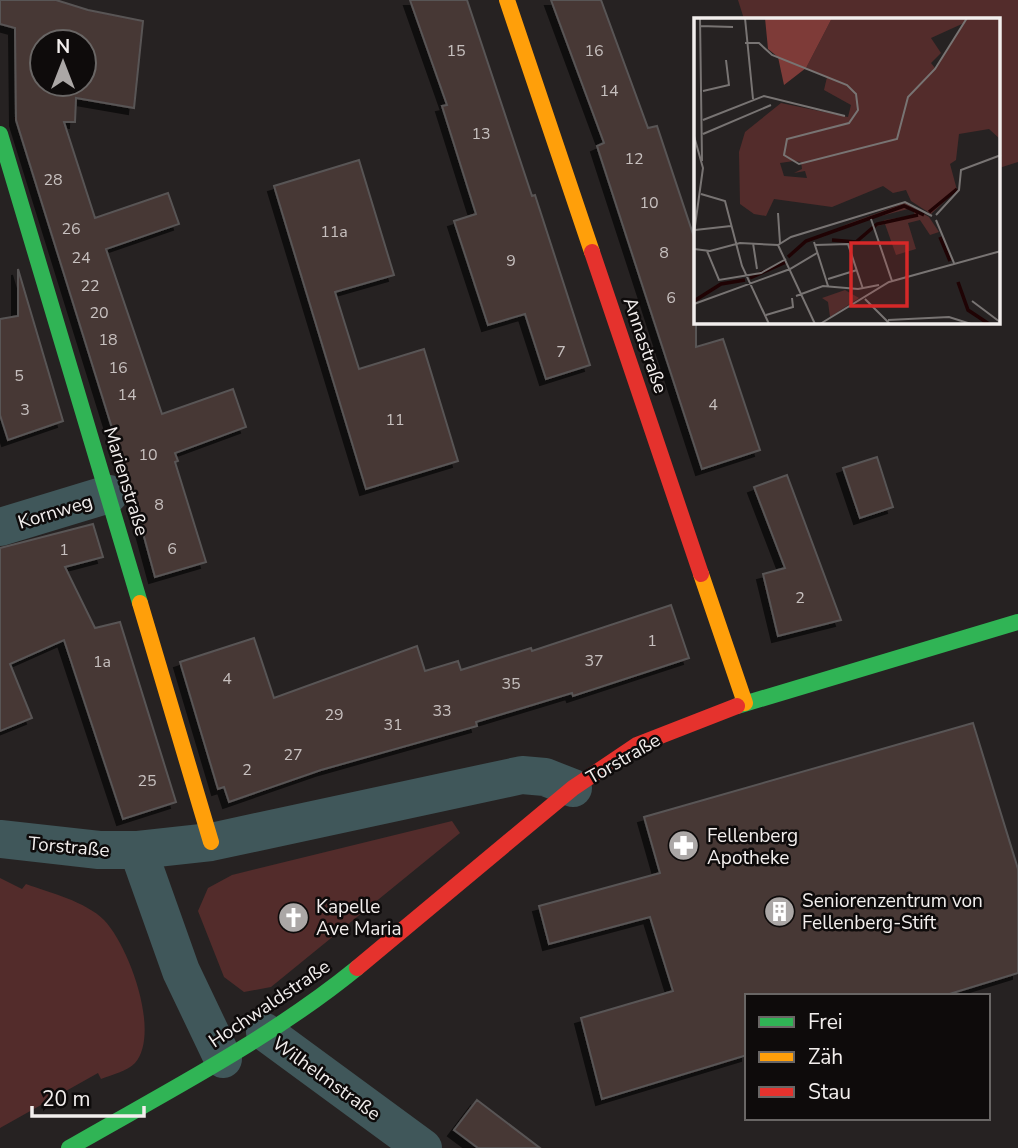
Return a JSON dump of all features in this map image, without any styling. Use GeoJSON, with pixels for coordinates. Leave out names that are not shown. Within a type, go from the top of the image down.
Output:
{"type":"FeatureCollection","features":[{"type":"Feature","properties":{"kind":"street","name":"Annastraße"},"geometry":{"type":"LineString","coordinates":[[507,0],[745,703]]}},
{"type":"Feature","properties":{"kind":"street","name":"Marienstraße"},"geometry":{"type":"LineString","coordinates":[[0,134],[211,842]]}},
{"type":"Feature","properties":{"kind":"street","name":"Kornweg"},"geometry":{"type":"LineString","coordinates":[[0,527],[109,494]]}},
{"type":"Feature","properties":{"kind":"street","name":"Torstraße"},"geometry":{"type":"LineString","coordinates":[[0,839],[99,850],[138,850],[211,842],[522,775],[545,777],[573,788],[637,745],[745,703],[1018,622]]}},
{"type":"Feature","properties":{"kind":"street","name":"Hochwaldstraße"},"geometry":{"type":"LineString","coordinates":[[69,1148],[223,1059],[327,992],[573,788]]}},
{"type":"Feature","properties":{"kind":"street","name":"Torstraße"},"geometry":{"type":"LineString","coordinates":[[138,850],[181,971],[223,1059]]}},
{"type":"Feature","properties":{"kind":"street","name":"Wilhelmstraße"},"geometry":{"type":"LineString","coordinates":[[265,1032],[423,1148]]}},
{"type":"Feature","properties":{"kind":"shaded area"},"geometry":{"type":"Polygon","coordinates":[[[738,0],[1018,0],[1018,162],[1000,168],[1000,18],[744,18],[738,0]]]}},
{"type":"Feature","properties":{"kind":"shaded area"},"geometry":{"type":"Polygon","coordinates":[[[452,821],[460,833],[271,987],[244,992],[224,977],[198,911],[208,888],[232,875],[452,821]]]}},
{"type":"Feature","properties":{"kind":"shaded area"},"geometry":{"type":"Polygon","coordinates":[[[0,878],[22,889],[26,884],[67,898],[104,920],[114,932],[132,969],[139,990],[145,1032],[142,1049],[132,1066],[101,1079],[98,1073],[0,1128],[0,878]]]}},
{"type":"Feature","properties":{"kind":"building"},"geometry":{"type":"Polygon","coordinates":[[[0,0],[56,0],[88,10],[143,21],[134,108],[76,98],[75,122],[64,122],[95,218],[168,193],[179,224],[106,249],[162,414],[233,389],[246,427],[175,453],[178,461],[175,462],[206,562],[155,577],[131,489],[16,120],[15,28],[0,24],[0,0]]]}},
{"type":"Feature","properties":{"kind":"building"},"geometry":{"type":"Polygon","coordinates":[[[410,0],[467,0],[532,196],[535,195],[590,365],[546,379],[525,314],[488,325],[454,221],[476,214],[442,106],[447,105],[410,0]]]}},
{"type":"Feature","properties":{"kind":"building"},"geometry":{"type":"Polygon","coordinates":[[[551,0],[601,0],[648,128],[657,126],[694,237],[696,347],[723,339],[760,450],[702,469],[597,146],[604,143],[551,0]]]}},
{"type":"Feature","properties":{"kind":"building"},"geometry":{"type":"Polygon","coordinates":[[[359,160],[394,275],[335,292],[359,369],[424,349],[458,461],[366,489],[274,186],[359,160]]]}},
{"type":"Feature","properties":{"kind":"building"},"geometry":{"type":"Polygon","coordinates":[[[18,269],[63,421],[8,440],[0,415],[0,319],[18,316],[18,269]]]}},
{"type":"Feature","properties":{"kind":"building"},"geometry":{"type":"Polygon","coordinates":[[[877,457],[893,507],[860,518],[843,468],[877,457]]]}},
{"type":"Feature","properties":{"kind":"building"},"geometry":{"type":"Polygon","coordinates":[[[787,475],[841,620],[778,636],[763,574],[785,568],[754,487],[787,475]]]}},
{"type":"Feature","properties":{"kind":"building"},"geometry":{"type":"Polygon","coordinates":[[[93,524],[103,557],[65,567],[95,628],[120,622],[176,802],[123,819],[64,640],[10,664],[32,718],[0,731],[0,548],[93,524]]]}},
{"type":"Feature","properties":{"kind":"building"},"geometry":{"type":"Polygon","coordinates":[[[671,605],[689,658],[573,696],[572,693],[476,722],[477,726],[321,770],[229,802],[224,787],[218,789],[180,662],[254,638],[274,698],[417,646],[425,671],[458,661],[461,670],[531,648],[532,651],[671,605]]]}},
{"type":"Feature","properties":{"kind":"building","name":"Seniorenzentrum von Fellenberg-Stift"},"geometry":{"type":"Polygon","coordinates":[[[973,723],[1018,869],[1018,973],[950,994],[745,994],[745,1056],[602,1099],[581,1018],[673,991],[650,917],[549,944],[539,906],[660,873],[644,817],[973,723]]]}},
{"type":"Feature","properties":{"kind":"building"},"geometry":{"type":"Polygon","coordinates":[[[477,1100],[540,1148],[478,1148],[454,1130],[477,1100]]]}},
{"type":"Feature","properties":{"kind":"traffic: fast"},"geometry":{"type":"LineString","coordinates":[[0,134],[140,603]]}},
{"type":"Feature","properties":{"kind":"traffic: fast"},"geometry":{"type":"LineString","coordinates":[[737,706],[1018,622]]}},
{"type":"Feature","properties":{"kind":"traffic: fast"},"geometry":{"type":"LineString","coordinates":[[69,1148],[253,1041],[324,994],[357,968]]}},
{"type":"Feature","properties":{"kind":"traffic: slow"},"geometry":{"type":"LineString","coordinates":[[507,0],[592,252]]}},
{"type":"Feature","properties":{"kind":"traffic: slow"},"geometry":{"type":"LineString","coordinates":[[701,574],[745,703]]}},
{"type":"Feature","properties":{"kind":"traffic: slow"},"geometry":{"type":"LineString","coordinates":[[140,603],[211,842]]}},
{"type":"Feature","properties":{"kind":"traffic: jam"},"geometry":{"type":"LineString","coordinates":[[592,252],[701,574]]}},
{"type":"Feature","properties":{"kind":"traffic: jam"},"geometry":{"type":"LineString","coordinates":[[357,968],[573,788],[637,745],[737,706]]}},
{"type":"Feature","properties":{"kind":"place","name":"Fellenberg Apotheke"},"geometry":{"type":"Point","coordinates":[684,846]}},
{"type":"Feature","properties":{"kind":"place","name":"Seniorenzentrum von Fellenberg-Stift"},"geometry":{"type":"Point","coordinates":[779,911]}},
{"type":"Feature","properties":{"kind":"place","name":"Kapelle Ave Maria"},"geometry":{"type":"Point","coordinates":[293,917]}}]}
